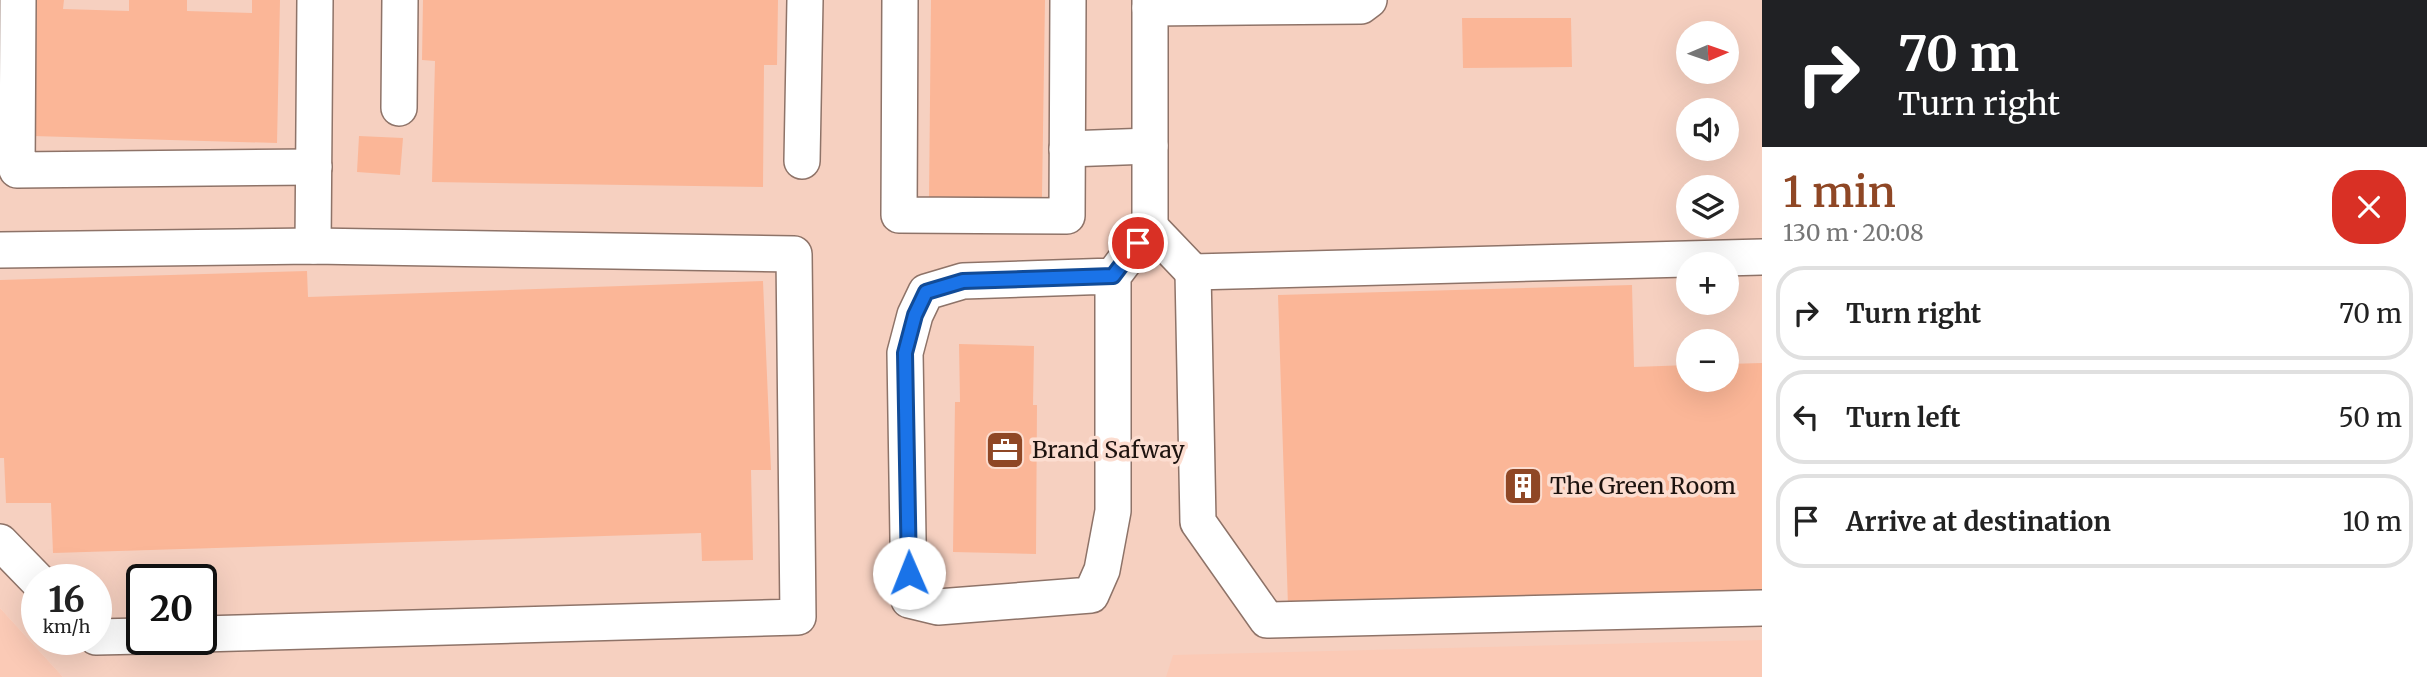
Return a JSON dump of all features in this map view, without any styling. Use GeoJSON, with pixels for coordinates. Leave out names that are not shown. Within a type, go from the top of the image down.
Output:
{"type":"FeatureCollection","features":[{"type":"Feature","properties":{"kind":"street"},"geometry":{"type":"LineString","coordinates":[[18,0],[17,170],[314,167]]}},
{"type":"Feature","properties":{"kind":"street"},"geometry":{"type":"LineString","coordinates":[[313,246],[315,0]]}},
{"type":"Feature","properties":{"kind":"street"},"geometry":{"type":"LineString","coordinates":[[398,108],[400,0]]}},
{"type":"Feature","properties":{"kind":"street"},"geometry":{"type":"LineString","coordinates":[[802,161],[805,0]]}},
{"type":"Feature","properties":{"kind":"street"},"geometry":{"type":"LineString","coordinates":[[900,0],[899,215],[1067,216],[1068,0]]}},
{"type":"Feature","properties":{"kind":"street"},"geometry":{"type":"LineString","coordinates":[[1113,276],[963,281],[926,292],[915,315],[905,353],[909,600],[938,607],[1091,595],[1102,570],[1113,511],[1113,276],[1150,227],[1150,4],[1361,6],[1369,0]]}},
{"type":"Feature","properties":{"kind":"street"},"geometry":{"type":"LineString","coordinates":[[1067,149],[1150,146]]}},
{"type":"Feature","properties":{"kind":"street"},"geometry":{"type":"LineString","coordinates":[[1150,227],[1193,272],[1198,522],[1267,620],[1762,608]]}},
{"type":"Feature","properties":{"kind":"street"},"geometry":{"type":"LineString","coordinates":[[0,250],[313,246],[794,254],[798,617],[217,634]]}},
{"type":"Feature","properties":{"kind":"street"},"geometry":{"type":"LineString","coordinates":[[1193,272],[1762,257]]}},
{"type":"Feature","properties":{"kind":"street"},"geometry":{"type":"LineString","coordinates":[[0,542],[21,564]]}},
{"type":"Feature","properties":{"kind":"shaded area"},"geometry":{"type":"Polygon","coordinates":[[[0,0],[1762,0],[1762,659],[1444,677],[63,677],[43,655],[112,655],[112,564],[21,564],[21,631],[0,608],[0,0]]]}},
{"type":"Feature","properties":{"kind":"shaded area"},"geometry":{"type":"Polygon","coordinates":[[[0,608],[21,631],[21,655],[43,655],[63,677],[0,677],[0,608]]]}},
{"type":"Feature","properties":{"kind":"shaded area"},"geometry":{"type":"Polygon","coordinates":[[[1762,640],[1762,677],[1166,677],[1173,655],[1762,640]]]}},
{"type":"Feature","properties":{"kind":"building"},"geometry":{"type":"Polygon","coordinates":[[[37,0],[64,0],[63,9],[129,11],[129,0],[187,0],[187,11],[252,13],[252,0],[280,0],[277,143],[33,136],[37,0]]]}},
{"type":"Feature","properties":{"kind":"building"},"geometry":{"type":"Polygon","coordinates":[[[423,0],[778,0],[777,65],[764,65],[763,187],[432,182],[435,61],[422,60],[423,0]]]}},
{"type":"Feature","properties":{"kind":"building"},"geometry":{"type":"Polygon","coordinates":[[[931,0],[1045,0],[1042,197],[929,197],[931,0]]]}},
{"type":"Feature","properties":{"kind":"building"},"geometry":{"type":"Polygon","coordinates":[[[1462,18],[1571,18],[1572,67],[1463,68],[1462,18]]]}},
{"type":"Feature","properties":{"kind":"building"},"geometry":{"type":"Polygon","coordinates":[[[359,136],[403,138],[400,175],[357,172],[359,136]]]}},
{"type":"Feature","properties":{"kind":"building"},"geometry":{"type":"Polygon","coordinates":[[[307,271],[308,297],[763,281],[771,470],[751,470],[753,560],[702,561],[701,533],[53,553],[51,503],[6,503],[4,458],[0,458],[0,280],[307,271]]]}},
{"type":"Feature","properties":{"kind":"building","name":"The Green Room"},"geometry":{"type":"Polygon","coordinates":[[[1632,285],[1634,367],[1676,365],[1676,392],[1739,392],[1739,364],[1762,363],[1762,592],[1288,606],[1278,295],[1632,285]]]}},
{"type":"Feature","properties":{"kind":"building"},"geometry":{"type":"Polygon","coordinates":[[[959,344],[1034,346],[1033,405],[1037,405],[1036,554],[953,552],[955,402],[960,402],[959,344]]]}},
{"type":"Feature","properties":{"kind":"place","name":"Brand Safway"},"geometry":{"type":"Point","coordinates":[1005,450]}},
{"type":"Feature","properties":{"kind":"place","name":"The Green Room"},"geometry":{"type":"Point","coordinates":[1523,486]}},
{"type":"Feature","properties":{"kind":"route"},"geometry":{"type":"LineString","coordinates":[[909,573],[905,353],[915,315],[926,292],[963,281],[1113,276],[1138,243]]}}]}
